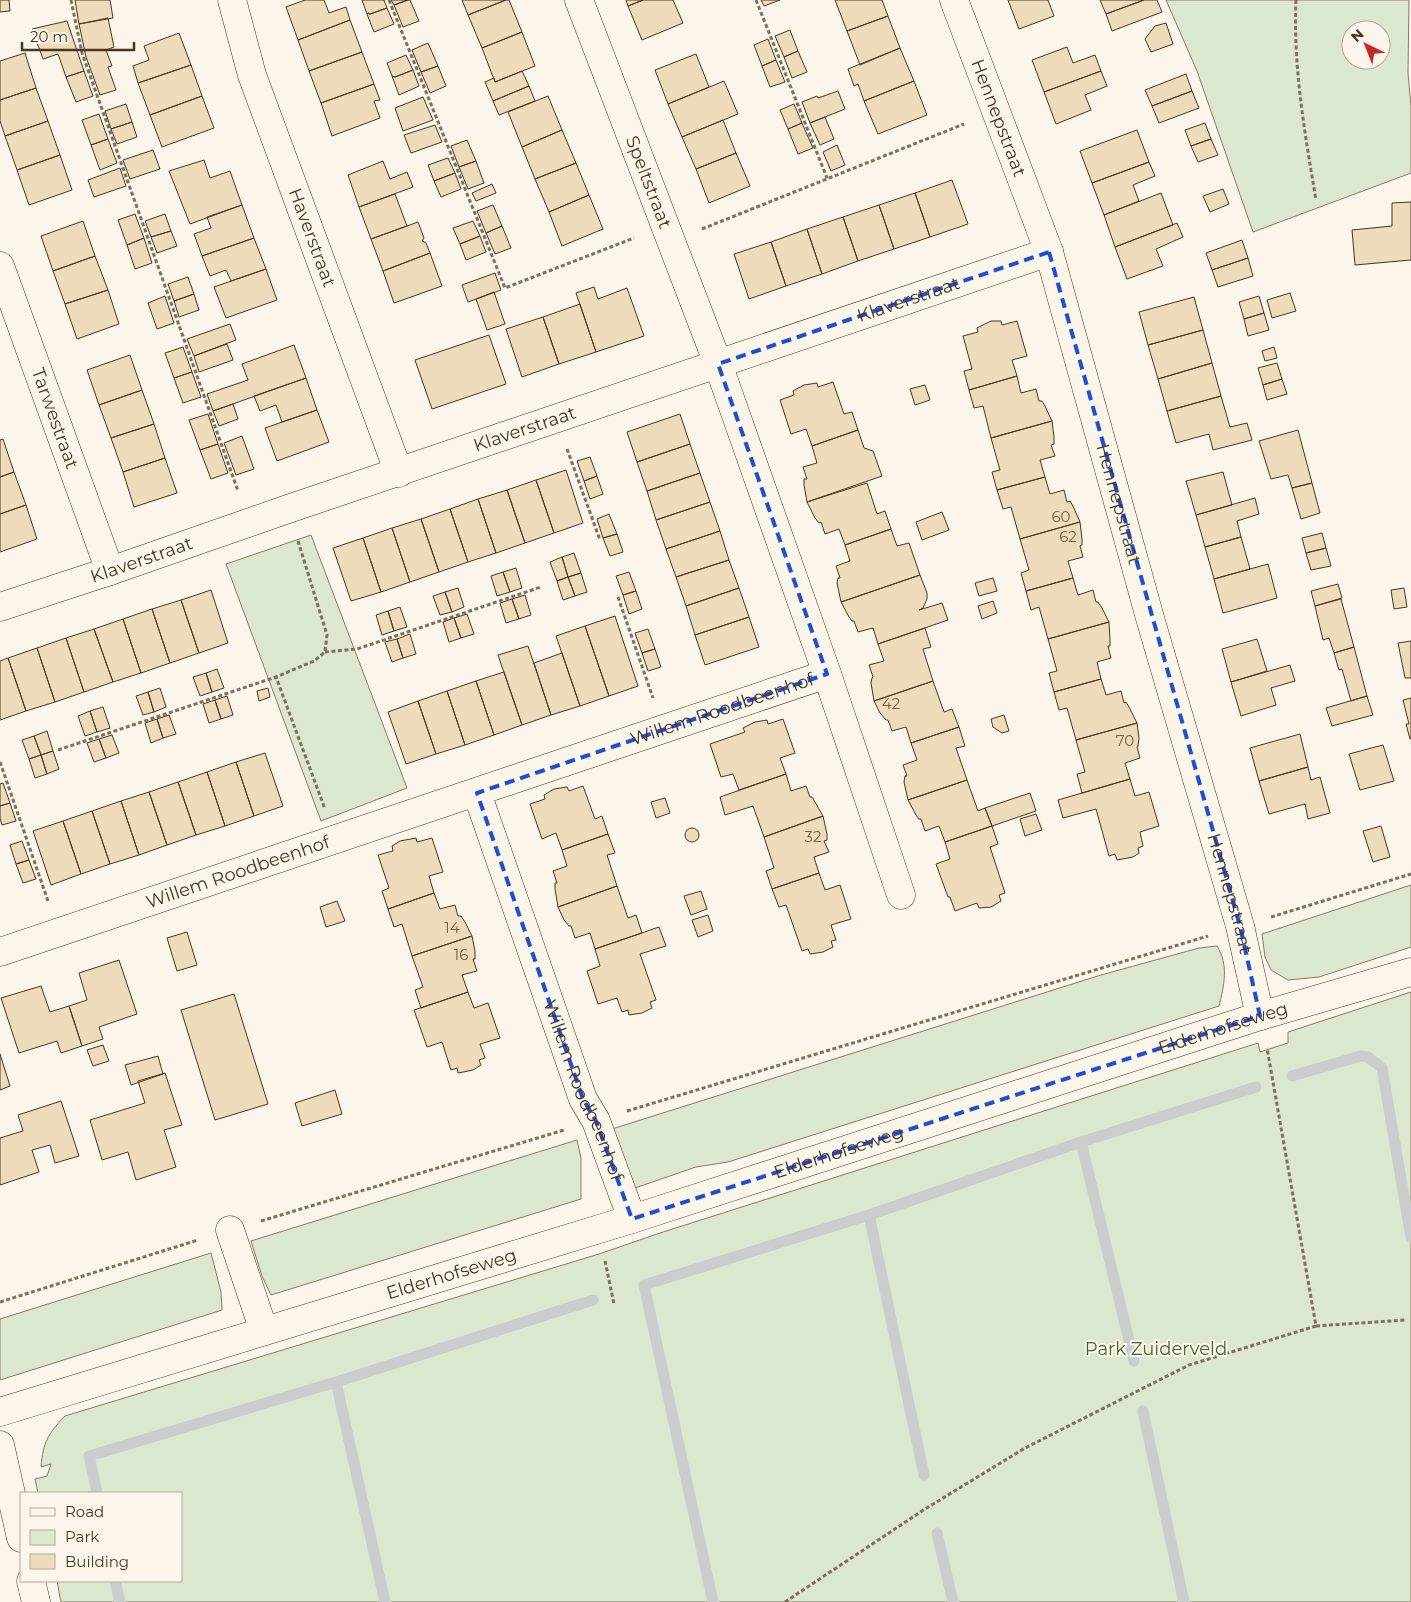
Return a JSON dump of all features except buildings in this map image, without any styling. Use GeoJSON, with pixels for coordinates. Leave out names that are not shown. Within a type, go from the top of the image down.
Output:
{"type":"FeatureCollection","features":[{"type":"Feature","properties":{"kind":"street","name":"Haverstraat"},"geometry":{"type":"LineString","coordinates":[[232,0],[252,75],[399,473]]}},
{"type":"Feature","properties":{"kind":"street","name":"Speltstraat"},"geometry":{"type":"LineString","coordinates":[[579,0],[718,364]]}},
{"type":"Feature","properties":{"kind":"street","name":"Hennepstraat"},"geometry":{"type":"LineString","coordinates":[[954,0],[1049,252],[1150,618],[1240,926],[1260,1016]]}},
{"type":"Feature","properties":{"kind":"street","name":"Klaverstraat"},"geometry":{"type":"LineString","coordinates":[[0,607],[1049,252]]}},
{"type":"Feature","properties":{"kind":"street","name":"Tarwestraat"},"geometry":{"type":"LineString","coordinates":[[0,266],[110,571]]}},
{"type":"Feature","properties":{"kind":"street","name":"Willem Roodbeenhof"},"geometry":{"type":"LineString","coordinates":[[718,364],[827,674],[901,895]]}},
{"type":"Feature","properties":{"kind":"street","name":"Willem Roodbeenhof"},"geometry":{"type":"LineString","coordinates":[[0,952],[827,674]]}},
{"type":"Feature","properties":{"kind":"street","name":"Willem Roodbeenhof"},"geometry":{"type":"LineString","coordinates":[[477,793],[583,1099],[596,1121],[632,1219]]}},
{"type":"Feature","properties":{"kind":"street","name":"Elderhofseweg"},"geometry":{"type":"LineString","coordinates":[[0,1412],[632,1219],[1260,1016],[1411,972]]}},
{"type":"Feature","properties":{"kind":"street"},"geometry":{"type":"LineString","coordinates":[[230,1230],[264,1331]]}},
{"type":"Feature","properties":{"kind":"street"},"geometry":{"type":"LineString","coordinates":[[0,1444],[20,1534]]}},
{"type":"Feature","properties":{"kind":"street"},"geometry":{"type":"LineString","coordinates":[[31,1582],[36,1602]]}},
{"type":"Feature","properties":{"kind":"path"},"geometry":{"type":"LineString","coordinates":[[71,0],[82,53],[250,523]]}},
{"type":"Feature","properties":{"kind":"path"},"geometry":{"type":"LineString","coordinates":[[389,0],[505,288],[828,178],[964,124]]}},
{"type":"Feature","properties":{"kind":"path"},"geometry":{"type":"LineString","coordinates":[[756,0],[828,178]]}},
{"type":"Feature","properties":{"kind":"path"},"geometry":{"type":"LineString","coordinates":[[1296,0],[1294,31],[1301,111],[1316,200]]}},
{"type":"Feature","properties":{"kind":"path"},"geometry":{"type":"LineString","coordinates":[[556,419],[600,540]]}},
{"type":"Feature","properties":{"kind":"path"},"geometry":{"type":"LineString","coordinates":[[288,509],[327,635],[325,652]]}},
{"type":"Feature","properties":{"kind":"path"},"geometry":{"type":"LineString","coordinates":[[58,750],[276,677],[314,661],[325,652],[357,649],[541,588]]}},
{"type":"Feature","properties":{"kind":"path"},"geometry":{"type":"LineString","coordinates":[[618,597],[664,730]]}},
{"type":"Feature","properties":{"kind":"path"},"geometry":{"type":"LineString","coordinates":[[276,677],[336,840]]}},
{"type":"Feature","properties":{"kind":"path"},"geometry":{"type":"LineString","coordinates":[[0,762],[59,932]]}},
{"type":"Feature","properties":{"kind":"path"},"geometry":{"type":"LineString","coordinates":[[1240,926],[1411,874]]}},
{"type":"Feature","properties":{"kind":"path"},"geometry":{"type":"LineString","coordinates":[[1260,1016],[1274,1084],[1316,1326]]}},
{"type":"Feature","properties":{"kind":"path"},"geometry":{"type":"LineString","coordinates":[[785,1602],[910,1520],[1025,1448],[1189,1365],[1316,1326],[1404,1320]]}},
{"type":"Feature","properties":{"kind":"highlighted area"},"geometry":{"type":"Polygon","coordinates":[[[1049,252],[1240,926],[1260,1016],[632,1219],[596,1121],[583,1099],[477,793],[827,674],[718,364],[1049,252]]]}},
{"type":"Feature","properties":{"kind":"green space"},"geometry":{"type":"Polygon","coordinates":[[[1166,0],[1409,0],[1408,73],[1411,107],[1411,173],[1253,232],[1197,71],[1166,0]]]}},
{"type":"Feature","properties":{"kind":"green space"},"geometry":{"type":"Polygon","coordinates":[[[311,535],[407,788],[321,821],[226,564],[311,535]]]}},
{"type":"Feature","properties":{"kind":"green space"},"geometry":{"type":"Polygon","coordinates":[[[1411,885],[1411,947],[1319,977],[1288,980],[1271,970],[1265,957],[1262,934],[1411,885]]]}},
{"type":"Feature","properties":{"kind":"green space"},"geometry":{"type":"Polygon","coordinates":[[[1217,946],[1221,953],[1224,968],[1224,983],[1219,1006],[728,1162],[696,1167],[632,1189],[612,1129],[1101,975],[1199,948],[1217,946]]]}},
{"type":"Feature","properties":{"kind":"green space","name":"Park Zuiderveld"},"geometry":{"type":"Polygon","coordinates":[[[1411,992],[1411,1602],[61,1602],[57,1582],[182,1582],[182,1492],[38,1492],[35,1479],[47,1476],[51,1464],[41,1467],[47,1439],[65,1416],[599,1254],[1258,1043],[1260,1052],[1288,1043],[1288,1032],[1411,992]]]}},
{"type":"Feature","properties":{"kind":"green space"},"geometry":{"type":"Polygon","coordinates":[[[577,1140],[581,1158],[581,1199],[271,1295],[262,1276],[251,1241],[577,1140]]]}},
{"type":"Feature","properties":{"kind":"green space"},"geometry":{"type":"Polygon","coordinates":[[[211,1253],[221,1292],[222,1310],[0,1380],[0,1319],[211,1253]]]}},
{"type":"Feature","properties":{"kind":"waterway"},"geometry":{"type":"LineString","coordinates":[[1292,1076],[1361,1056],[1368,1057],[1382,1068],[1411,1237]]}},
{"type":"Feature","properties":{"kind":"waterway"},"geometry":{"type":"LineString","coordinates":[[713,1602],[644,1285],[869,1215],[1081,1142],[1256,1087]]}},
{"type":"Feature","properties":{"kind":"waterway"},"geometry":{"type":"LineString","coordinates":[[1081,1142],[1134,1361]]}},
{"type":"Feature","properties":{"kind":"waterway"},"geometry":{"type":"LineString","coordinates":[[869,1215],[924,1475]]}},
{"type":"Feature","properties":{"kind":"waterway"},"geometry":{"type":"LineString","coordinates":[[385,1602],[336,1382],[593,1300]]}},
{"type":"Feature","properties":{"kind":"waterway"},"geometry":{"type":"LineString","coordinates":[[97,1492],[89,1456],[336,1382]]}},
{"type":"Feature","properties":{"kind":"waterway"},"geometry":{"type":"LineString","coordinates":[[1143,1411],[1184,1602]]}},
{"type":"Feature","properties":{"kind":"waterway"},"geometry":{"type":"LineString","coordinates":[[937,1533],[953,1602]]}},
{"type":"Feature","properties":{"kind":"waterway"},"geometry":{"type":"LineString","coordinates":[[115,1582],[120,1602]]}}]}
